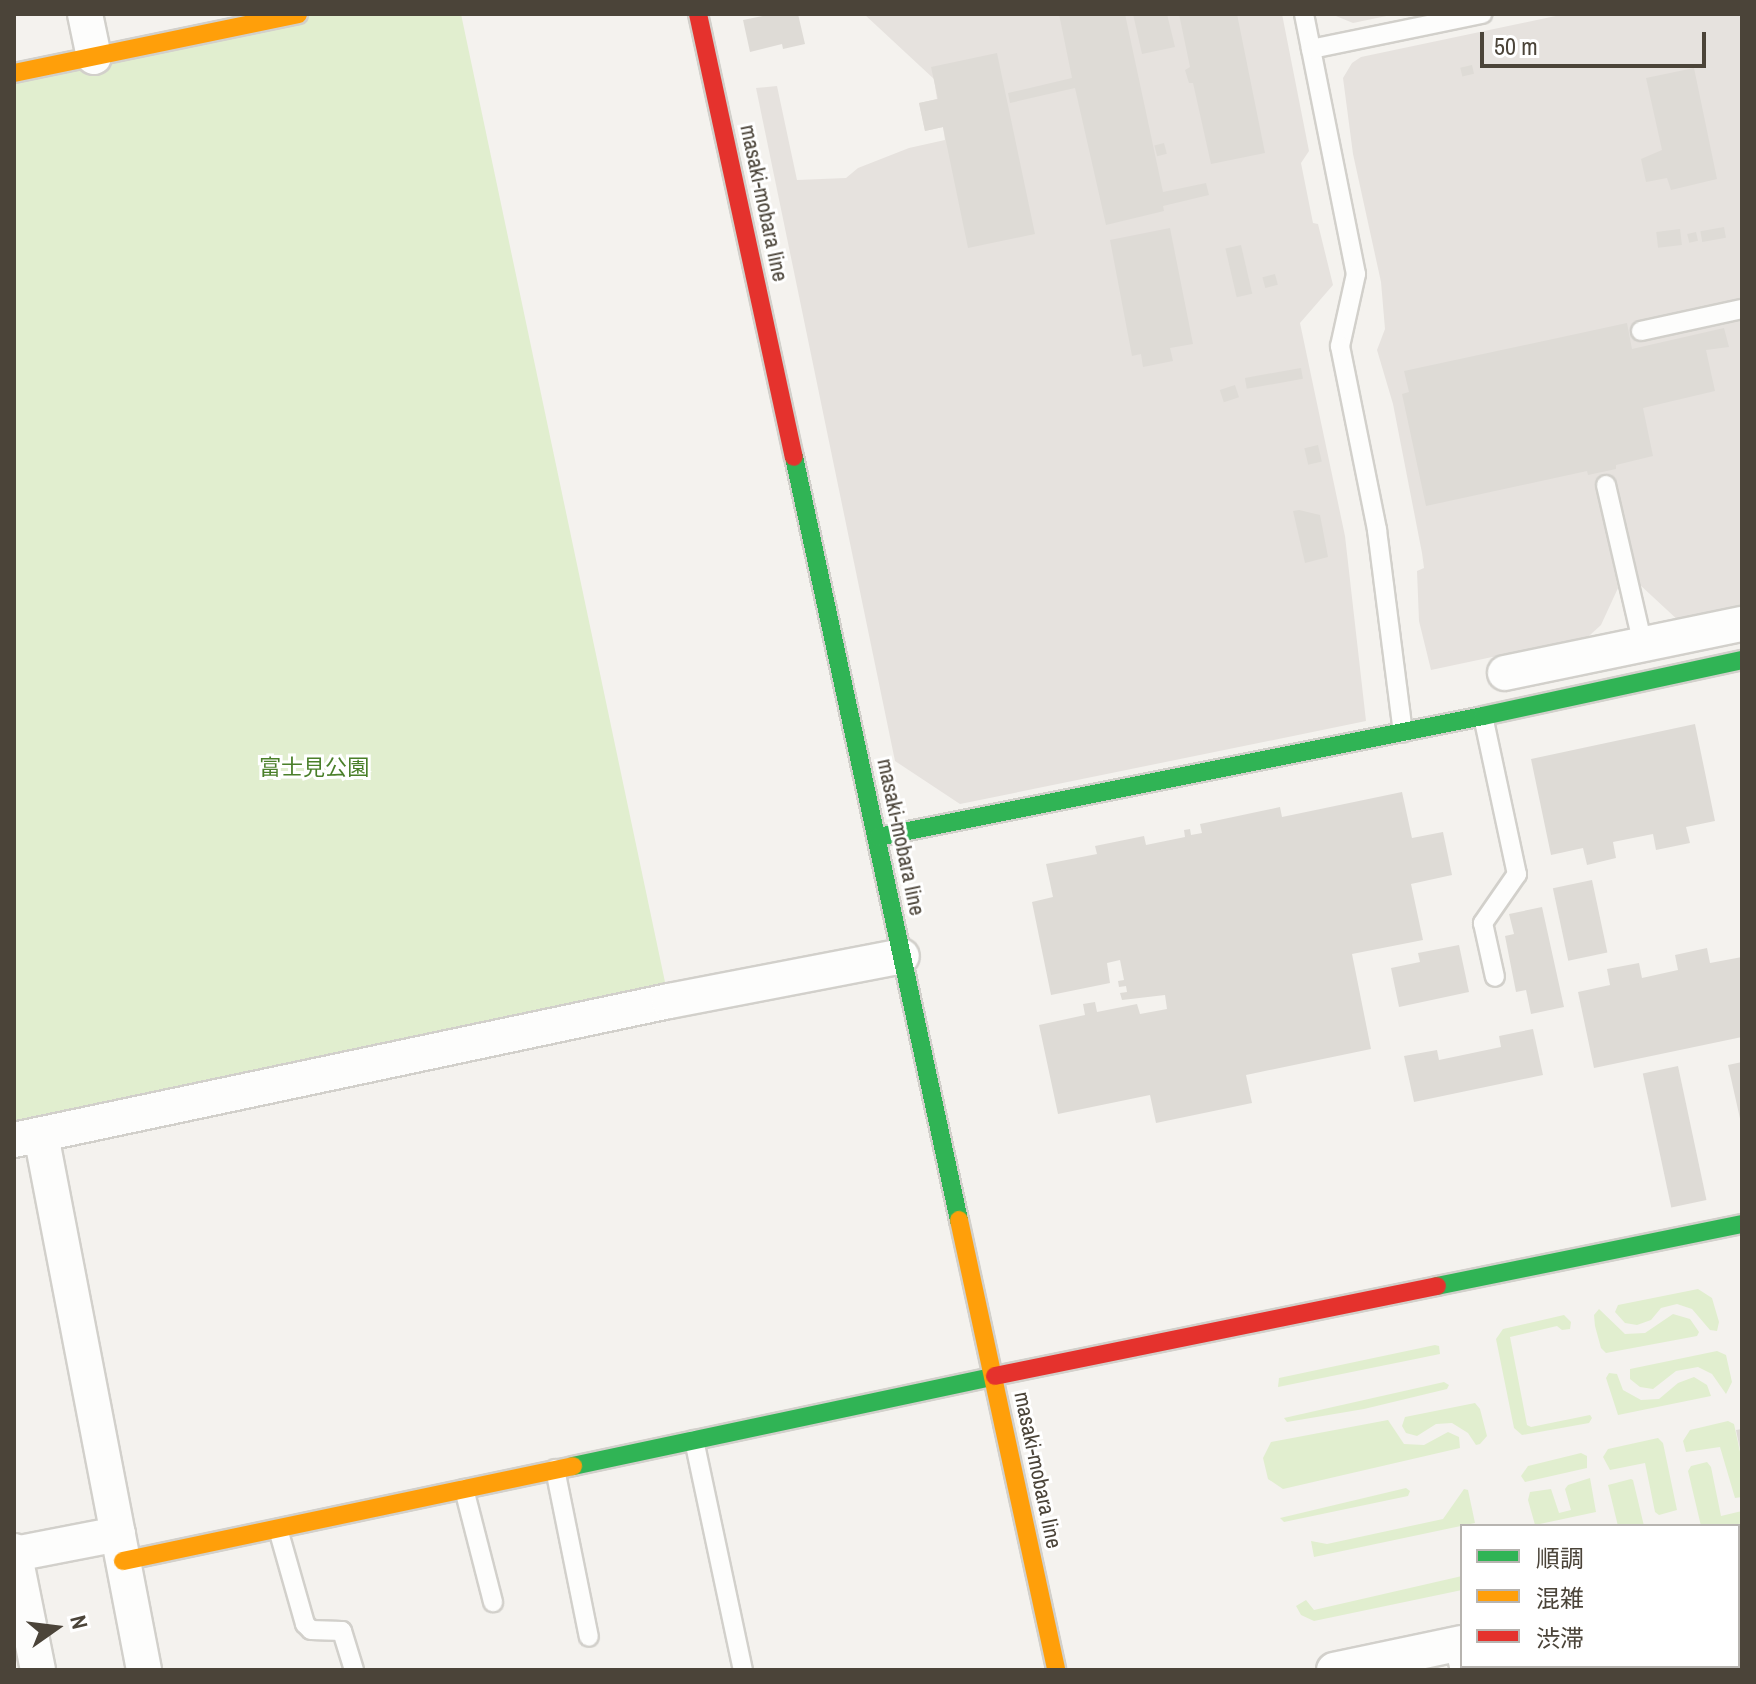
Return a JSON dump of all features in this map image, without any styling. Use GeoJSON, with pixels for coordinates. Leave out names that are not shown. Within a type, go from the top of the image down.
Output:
{"type":"FeatureCollection","features":[{"type":"Feature","properties":{"kind":"street"},"geometry":{"type":"LineString","coordinates":[[85,14],[94,57]]}},
{"type":"Feature","properties":{"kind":"street"},"geometry":{"type":"LineString","coordinates":[[14,73],[298,14]]}},
{"type":"Feature","properties":{"kind":"street","name":"masaki-mobara line"},"geometry":{"type":"LineString","coordinates":[[698,14],[1056,1670]]}},
{"type":"Feature","properties":{"kind":"street"},"geometry":{"type":"LineString","coordinates":[[1505,673],[1742,624]]}},
{"type":"Feature","properties":{"kind":"street"},"geometry":{"type":"LineString","coordinates":[[878,837],[1483,716],[1742,660]]}},
{"type":"Feature","properties":{"kind":"street"},"geometry":{"type":"LineString","coordinates":[[144,1670],[120,1548],[28,1138],[669,1001],[902,956]]}},
{"type":"Feature","properties":{"kind":"street"},"geometry":{"type":"LineString","coordinates":[[38,1670],[14,1552],[120,1548],[278,1528],[1742,1224]]}},
{"type":"Feature","properties":{"kind":"street"},"geometry":{"type":"LineString","coordinates":[[1334,1670],[1459,1653]]}},
{"type":"Feature","properties":{"kind":"lane"},"geometry":{"type":"LineString","coordinates":[[1304,14],[1356,274],[1340,346],[1377,530],[1403,732]]}},
{"type":"Feature","properties":{"kind":"lane"},"geometry":{"type":"LineString","coordinates":[[1311,49],[1482,14]]}},
{"type":"Feature","properties":{"kind":"lane"},"geometry":{"type":"LineString","coordinates":[[1641,331],[1742,309]]}},
{"type":"Feature","properties":{"kind":"lane"},"geometry":{"type":"LineString","coordinates":[[1606,485],[1643,645]]}},
{"type":"Feature","properties":{"kind":"lane"},"geometry":{"type":"LineString","coordinates":[[1483,716],[1517,874],[1483,923],[1495,977]]}},
{"type":"Feature","properties":{"kind":"lane"},"geometry":{"type":"LineString","coordinates":[[694,1440],[743,1670]]}},
{"type":"Feature","properties":{"kind":"lane"},"geometry":{"type":"LineString","coordinates":[[555,1469],[589,1637]]}},
{"type":"Feature","properties":{"kind":"lane"},"geometry":{"type":"LineString","coordinates":[[464,1489],[493,1602]]}},
{"type":"Feature","properties":{"kind":"lane"},"geometry":{"type":"LineString","coordinates":[[278,1528],[305,1624],[311,1630],[342,1631],[354,1670]]}},
{"type":"Feature","properties":{"kind":"shaded area"},"geometry":{"type":"Polygon","coordinates":[[[864,14],[1282,14],[1309,151],[1301,163],[1313,223],[1318,224],[1333,285],[1300,323],[1345,536],[1366,721],[960,804],[895,761],[756,88],[777,86],[797,180],[846,178],[858,168],[909,148],[945,140],[943,127],[925,131],[919,103],[937,99],[934,79],[864,14]]]}},
{"type":"Feature","properties":{"kind":"shaded area"},"geometry":{"type":"Polygon","coordinates":[[[1331,14],[1396,14],[1353,23],[1331,14]]]}},
{"type":"Feature","properties":{"kind":"shaded area"},"geometry":{"type":"Polygon","coordinates":[[[1565,14],[1742,14],[1742,300],[1639,324],[1644,341],[1742,319],[1742,610],[1680,622],[1639,584],[1616,483],[1596,487],[1618,588],[1601,625],[1579,645],[1506,693],[1497,656],[1431,670],[1419,621],[1417,571],[1424,568],[1422,553],[1393,404],[1377,350],[1385,329],[1381,282],[1353,154],[1343,78],[1352,63],[1361,57],[1565,14]]]}},
{"type":"Feature","properties":{"kind":"green space","name":"富士見公園"},"geometry":{"type":"Polygon","coordinates":[[[298,14],[461,14],[669,1001],[14,1135],[14,73],[298,14]]]}},
{"type":"Feature","properties":{"kind":"green space"},"geometry":{"type":"Polygon","coordinates":[[[1698,1289],[1712,1298],[1719,1322],[1717,1331],[1710,1330],[1692,1309],[1677,1304],[1661,1308],[1651,1320],[1637,1325],[1625,1323],[1615,1312],[1618,1305],[1698,1289]]]}},
{"type":"Feature","properties":{"kind":"green space"},"geometry":{"type":"Polygon","coordinates":[[[1599,1309],[1625,1334],[1645,1333],[1673,1314],[1690,1319],[1699,1332],[1697,1336],[1606,1353],[1601,1348],[1595,1326],[1594,1315],[1599,1309]]]}},
{"type":"Feature","properties":{"kind":"green space"},"geometry":{"type":"Polygon","coordinates":[[[1564,1315],[1571,1322],[1570,1329],[1562,1330],[1557,1326],[1510,1337],[1527,1425],[1531,1427],[1590,1415],[1592,1418],[1589,1423],[1522,1435],[1514,1428],[1496,1339],[1503,1329],[1564,1315]]]}},
{"type":"Feature","properties":{"kind":"green space"},"geometry":{"type":"Polygon","coordinates":[[[1439,1346],[1440,1354],[1278,1387],[1279,1378],[1439,1346]]]}},
{"type":"Feature","properties":{"kind":"green space"},"geometry":{"type":"Polygon","coordinates":[[[1717,1351],[1726,1355],[1732,1382],[1726,1394],[1712,1374],[1698,1367],[1676,1371],[1653,1389],[1640,1387],[1630,1379],[1630,1369],[1717,1351]]]}},
{"type":"Feature","properties":{"kind":"green space"},"geometry":{"type":"Polygon","coordinates":[[[1609,1373],[1617,1374],[1623,1390],[1641,1400],[1659,1399],[1678,1383],[1694,1377],[1707,1385],[1711,1396],[1618,1415],[1606,1378],[1609,1373]]]}},
{"type":"Feature","properties":{"kind":"green space"},"geometry":{"type":"Polygon","coordinates":[[[1444,1382],[1449,1385],[1447,1389],[1364,1409],[1287,1422],[1284,1418],[1444,1382]]]}},
{"type":"Feature","properties":{"kind":"green space"},"geometry":{"type":"Polygon","coordinates":[[[1475,1403],[1480,1409],[1487,1436],[1480,1444],[1476,1445],[1468,1433],[1452,1423],[1436,1424],[1417,1436],[1406,1433],[1402,1426],[1405,1417],[1475,1403]]]}},
{"type":"Feature","properties":{"kind":"green space"},"geometry":{"type":"Polygon","coordinates":[[[1388,1420],[1404,1444],[1424,1445],[1448,1432],[1459,1437],[1460,1448],[1283,1489],[1268,1479],[1263,1458],[1271,1442],[1388,1420]]]}},
{"type":"Feature","properties":{"kind":"green space"},"geometry":{"type":"Polygon","coordinates":[[[1728,1421],[1734,1424],[1742,1461],[1742,1497],[1735,1498],[1720,1447],[1686,1452],[1683,1441],[1690,1430],[1728,1421]]]}},
{"type":"Feature","properties":{"kind":"green space"},"geometry":{"type":"Polygon","coordinates":[[[1658,1438],[1663,1443],[1677,1510],[1659,1515],[1655,1512],[1645,1463],[1610,1470],[1603,1457],[1608,1449],[1658,1438]]]}},
{"type":"Feature","properties":{"kind":"green space"},"geometry":{"type":"Polygon","coordinates":[[[1581,1453],[1587,1456],[1587,1468],[1525,1482],[1521,1476],[1528,1466],[1581,1453]]]}},
{"type":"Feature","properties":{"kind":"green space"},"geometry":{"type":"Polygon","coordinates":[[[1707,1462],[1711,1467],[1721,1516],[1742,1511],[1742,1531],[1740,1524],[1701,1524],[1688,1471],[1691,1466],[1707,1462]]]}},
{"type":"Feature","properties":{"kind":"green space"},"geometry":{"type":"Polygon","coordinates":[[[1590,1478],[1596,1512],[1535,1524],[1528,1500],[1530,1492],[1551,1489],[1559,1513],[1571,1510],[1565,1489],[1568,1485],[1590,1478]]]}},
{"type":"Feature","properties":{"kind":"green space"},"geometry":{"type":"Polygon","coordinates":[[[1633,1480],[1644,1524],[1618,1524],[1608,1485],[1633,1480]]]}},
{"type":"Feature","properties":{"kind":"green space"},"geometry":{"type":"Polygon","coordinates":[[[1406,1488],[1410,1491],[1408,1496],[1284,1522],[1280,1518],[1406,1488]]]}},
{"type":"Feature","properties":{"kind":"green space"},"geometry":{"type":"Polygon","coordinates":[[[1464,1489],[1468,1490],[1475,1523],[1314,1557],[1311,1541],[1327,1544],[1443,1519],[1464,1489]]]}},
{"type":"Feature","properties":{"kind":"green space"},"geometry":{"type":"Polygon","coordinates":[[[1460,1576],[1460,1590],[1314,1621],[1301,1615],[1296,1606],[1306,1600],[1314,1610],[1460,1576]]]}},
{"type":"Feature","properties":{"kind":"building"},"geometry":{"type":"Polygon","coordinates":[[[772,14],[798,14],[805,44],[783,49],[782,44],[750,52],[743,20],[772,14]]]}},
{"type":"Feature","properties":{"kind":"building"},"geometry":{"type":"Polygon","coordinates":[[[1059,14],[1125,14],[1163,192],[1206,183],[1209,195],[1163,206],[1164,211],[1106,225],[1075,88],[1010,103],[1008,93],[1072,78],[1059,14]]]}},
{"type":"Feature","properties":{"kind":"building"},"geometry":{"type":"Polygon","coordinates":[[[1133,14],[1167,14],[1175,47],[1142,54],[1133,14]]]}},
{"type":"Feature","properties":{"kind":"building"},"geometry":{"type":"Polygon","coordinates":[[[1179,14],[1237,14],[1265,153],[1211,164],[1193,83],[1189,83],[1185,70],[1190,67],[1179,14]]]}},
{"type":"Feature","properties":{"kind":"building"},"geometry":{"type":"Polygon","coordinates":[[[997,53],[1035,234],[968,248],[943,127],[925,131],[919,103],[938,99],[931,67],[997,53]]]}},
{"type":"Feature","properties":{"kind":"building"},"geometry":{"type":"Polygon","coordinates":[[[1472,65],[1474,74],[1462,76],[1460,68],[1472,65]]]}},
{"type":"Feature","properties":{"kind":"building"},"geometry":{"type":"Polygon","coordinates":[[[1694,68],[1717,179],[1671,190],[1667,178],[1646,182],[1641,159],[1662,150],[1646,78],[1694,68]]]}},
{"type":"Feature","properties":{"kind":"building"},"geometry":{"type":"Polygon","coordinates":[[[1164,143],[1167,154],[1157,156],[1154,146],[1164,143]]]}},
{"type":"Feature","properties":{"kind":"building"},"geometry":{"type":"Polygon","coordinates":[[[1724,227],[1726,238],[1702,242],[1700,231],[1724,227]]]}},
{"type":"Feature","properties":{"kind":"building"},"geometry":{"type":"Polygon","coordinates":[[[1170,228],[1193,344],[1170,348],[1173,361],[1143,367],[1141,354],[1132,356],[1110,240],[1170,228]]]}},
{"type":"Feature","properties":{"kind":"building"},"geometry":{"type":"Polygon","coordinates":[[[1680,229],[1682,245],[1658,248],[1656,232],[1680,229]]]}},
{"type":"Feature","properties":{"kind":"building"},"geometry":{"type":"Polygon","coordinates":[[[1696,232],[1698,241],[1689,243],[1687,234],[1696,232]]]}},
{"type":"Feature","properties":{"kind":"building"},"geometry":{"type":"Polygon","coordinates":[[[1241,245],[1252,294],[1237,297],[1225,249],[1241,245]]]}},
{"type":"Feature","properties":{"kind":"building"},"geometry":{"type":"Polygon","coordinates":[[[1275,274],[1278,285],[1265,288],[1262,277],[1275,274]]]}},
{"type":"Feature","properties":{"kind":"building"},"geometry":{"type":"Polygon","coordinates":[[[1627,323],[1632,349],[1724,328],[1729,347],[1706,350],[1715,391],[1643,408],[1653,456],[1616,465],[1616,469],[1588,475],[1587,471],[1426,506],[1402,394],[1409,392],[1404,371],[1627,323]]]}},
{"type":"Feature","properties":{"kind":"building"},"geometry":{"type":"Polygon","coordinates":[[[1301,368],[1303,379],[1247,389],[1245,378],[1301,368]]]}},
{"type":"Feature","properties":{"kind":"building"},"geometry":{"type":"Polygon","coordinates":[[[1235,385],[1239,397],[1224,402],[1220,390],[1235,385]]]}},
{"type":"Feature","properties":{"kind":"building"},"geometry":{"type":"Polygon","coordinates":[[[1318,445],[1322,462],[1308,465],[1304,448],[1318,445]]]}},
{"type":"Feature","properties":{"kind":"building"},"geometry":{"type":"Polygon","coordinates":[[[1293,511],[1320,515],[1328,557],[1305,563],[1293,511]]]}},
{"type":"Feature","properties":{"kind":"building"},"geometry":{"type":"Polygon","coordinates":[[[1695,724],[1715,821],[1686,827],[1690,843],[1656,850],[1653,834],[1613,842],[1616,858],[1587,865],[1583,848],[1551,855],[1531,759],[1695,724]]]}},
{"type":"Feature","properties":{"kind":"building"},"geometry":{"type":"Polygon","coordinates":[[[1402,792],[1412,838],[1443,832],[1452,875],[1411,884],[1423,940],[1352,954],[1371,1049],[1246,1075],[1252,1103],[1156,1123],[1150,1095],[1058,1114],[1039,1025],[1085,1015],[1083,1004],[1095,1002],[1097,1012],[1137,1004],[1140,1014],[1167,1009],[1165,995],[1122,1000],[1120,993],[1127,992],[1126,986],[1119,987],[1118,981],[1124,980],[1120,960],[1107,963],[1110,983],[1051,995],[1032,902],[1053,897],[1046,864],[1097,854],[1095,846],[1144,836],[1146,845],[1185,837],[1184,830],[1190,829],[1191,835],[1202,833],[1200,824],[1280,807],[1282,817],[1402,792]]]}},
{"type":"Feature","properties":{"kind":"building"},"geometry":{"type":"Polygon","coordinates":[[[1592,880],[1607,952],[1568,961],[1553,888],[1592,880]]]}},
{"type":"Feature","properties":{"kind":"building"},"geometry":{"type":"Polygon","coordinates":[[[1542,907],[1564,1007],[1531,1014],[1526,990],[1516,992],[1505,936],[1514,934],[1509,914],[1542,907]]]}},
{"type":"Feature","properties":{"kind":"building"},"geometry":{"type":"Polygon","coordinates":[[[1459,945],[1469,992],[1399,1007],[1391,968],[1420,962],[1418,953],[1459,945]]]}},
{"type":"Feature","properties":{"kind":"building"},"geometry":{"type":"Polygon","coordinates":[[[1707,948],[1710,963],[1742,957],[1742,1037],[1594,1068],[1578,992],[1610,985],[1607,969],[1639,963],[1642,978],[1678,970],[1675,955],[1707,948]]]}},
{"type":"Feature","properties":{"kind":"building"},"geometry":{"type":"Polygon","coordinates":[[[1533,1029],[1543,1075],[1414,1102],[1404,1056],[1437,1050],[1439,1060],[1501,1047],[1499,1036],[1533,1029]]]}},
{"type":"Feature","properties":{"kind":"building"},"geometry":{"type":"Polygon","coordinates":[[[1742,1062],[1742,1123],[1741,1123],[1728,1065],[1742,1062]]]}},
{"type":"Feature","properties":{"kind":"building"},"geometry":{"type":"Polygon","coordinates":[[[1678,1066],[1706,1200],[1671,1207],[1643,1073],[1678,1066]]]}},
{"type":"Feature","properties":{"kind":"building"},"geometry":{"type":"Polygon","coordinates":[[[1742,1429],[1742,1454],[1741,1454],[1736,1430],[1742,1429]]]}},
{"type":"Feature","properties":{"kind":"traffic: fast"},"geometry":{"type":"LineString","coordinates":[[794,457],[959,1220]]}},
{"type":"Feature","properties":{"kind":"traffic: fast"},"geometry":{"type":"LineString","coordinates":[[878,837],[1483,716],[1742,660]]}},
{"type":"Feature","properties":{"kind":"traffic: fast"},"geometry":{"type":"LineString","coordinates":[[1437,1286],[1742,1224]]}},
{"type":"Feature","properties":{"kind":"traffic: fast"},"geometry":{"type":"LineString","coordinates":[[573,1466],[995,1376]]}},
{"type":"Feature","properties":{"kind":"traffic: slow"},"geometry":{"type":"LineString","coordinates":[[14,73],[298,14]]}},
{"type":"Feature","properties":{"kind":"traffic: slow"},"geometry":{"type":"LineString","coordinates":[[959,1220],[1056,1670]]}},
{"type":"Feature","properties":{"kind":"traffic: slow"},"geometry":{"type":"LineString","coordinates":[[123,1561],[573,1466]]}},
{"type":"Feature","properties":{"kind":"traffic: jam"},"geometry":{"type":"LineString","coordinates":[[698,14],[794,457]]}},
{"type":"Feature","properties":{"kind":"traffic: jam"},"geometry":{"type":"LineString","coordinates":[[995,1376],[1437,1286]]}}]}
